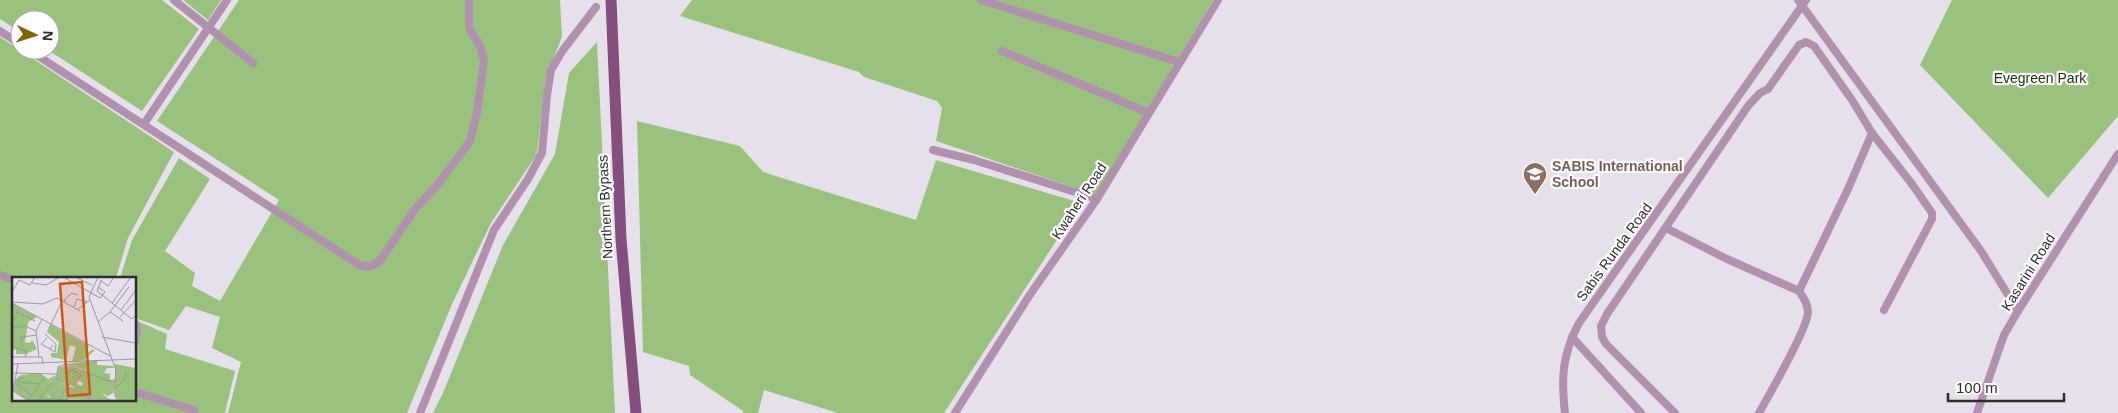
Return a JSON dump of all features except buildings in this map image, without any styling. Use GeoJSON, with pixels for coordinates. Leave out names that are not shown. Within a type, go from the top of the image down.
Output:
{"type":"FeatureCollection","features":[{"type":"Feature","properties":{"kind":"main road","name":"Northern Bypass"},"geometry":{"type":"LineString","coordinates":[[611,4],[621,239],[636,411]]}},
{"type":"Feature","properties":{"kind":"street"},"geometry":{"type":"LineString","coordinates":[[174,0],[253,63]]}},
{"type":"Feature","properties":{"kind":"street"},"geometry":{"type":"LineString","coordinates":[[144,124],[227,0]]}},
{"type":"Feature","properties":{"kind":"street"},"geometry":{"type":"LineString","coordinates":[[45,60],[359,265],[369,267],[380,261],[415,209],[440,182],[470,141],[477,113],[484,60],[480,46],[469,28],[469,0]]}},
{"type":"Feature","properties":{"kind":"street"},"geometry":{"type":"LineString","coordinates":[[981,0],[1179,62]]}},
{"type":"Feature","properties":{"kind":"street","name":"Kwaheri Road"},"geometry":{"type":"LineString","coordinates":[[955,413],[1029,296],[1097,199],[1218,0]]}},
{"type":"Feature","properties":{"kind":"street"},"geometry":{"type":"LineString","coordinates":[[1802,2],[1982,251],[2018,311]]}},
{"type":"Feature","properties":{"kind":"street","name":"Sabis Runda Road"},"geometry":{"type":"LineString","coordinates":[[1565,413],[1562,374],[1572,337],[1595,299],[1802,2]]}},
{"type":"Feature","properties":{"kind":"street"},"geometry":{"type":"LineString","coordinates":[[420,413],[494,230],[528,179],[542,152],[551,70],[595,4],[611,4]]}},
{"type":"Feature","properties":{"kind":"street"},"geometry":{"type":"LineString","coordinates":[[1676,413],[1606,344],[1600,326],[1748,106],[1760,93],[1768,89],[1803,43],[1810,42],[1814,46],[1852,100],[1872,133],[1912,184],[1932,216],[1884,310]]}},
{"type":"Feature","properties":{"kind":"street"},"geometry":{"type":"LineString","coordinates":[[1002,51],[1149,113]]}},
{"type":"Feature","properties":{"kind":"street"},"geometry":{"type":"LineString","coordinates":[[1799,290],[1848,189],[1872,133]]}},
{"type":"Feature","properties":{"kind":"street"},"geometry":{"type":"LineString","coordinates":[[933,150],[974,160],[1097,199]]}},
{"type":"Feature","properties":{"kind":"street","name":"Kasarini Road"},"geometry":{"type":"LineString","coordinates":[[1977,413],[2004,335],[2118,154]]}},
{"type":"Feature","properties":{"kind":"street"},"geometry":{"type":"LineString","coordinates":[[1666,228],[1727,259],[1799,290],[1806,302],[1807,319],[1759,413]]}},
{"type":"Feature","properties":{"kind":"street"},"geometry":{"type":"LineString","coordinates":[[0,275],[12,279]]}},
{"type":"Feature","properties":{"kind":"street"},"geometry":{"type":"LineString","coordinates":[[1572,337],[1641,413]]}},
{"type":"Feature","properties":{"kind":"street"},"geometry":{"type":"LineString","coordinates":[[136,392],[194,410]]}},
{"type":"Feature","properties":{"kind":"green space"},"geometry":{"type":"Polygon","coordinates":[[[0,0],[162,0],[199,29],[142,111],[60,58],[60,10],[10,10],[10,26],[0,19],[0,0]]]}},
{"type":"Feature","properties":{"kind":"green space"},"geometry":{"type":"Polygon","coordinates":[[[183,0],[221,0],[208,20],[183,0]]]}},
{"type":"Feature","properties":{"kind":"green space"},"geometry":{"type":"Polygon","coordinates":[[[239,0],[560,0],[562,37],[545,80],[537,154],[491,223],[452,304],[407,413],[228,413],[241,362],[212,348],[220,317],[186,306],[169,330],[136,318],[136,277],[120,277],[132,240],[179,158],[210,179],[165,251],[195,273],[192,286],[220,301],[279,200],[157,121],[239,0]]]}},
{"type":"Feature","properties":{"kind":"green space"},"geometry":{"type":"Polygon","coordinates":[[[692,0],[1213,0],[1096,195],[936,141],[942,108],[937,101],[864,77],[859,72],[680,16],[692,0]]]}},
{"type":"Feature","properties":{"kind":"green space","name":"Evegreen Park"},"geometry":{"type":"Polygon","coordinates":[[[1952,0],[2118,0],[2118,116],[2048,198],[1920,65],[1952,0]]]}},
{"type":"Feature","properties":{"kind":"green space"},"geometry":{"type":"Polygon","coordinates":[[[0,37],[10,44],[10,60],[35,60],[174,152],[128,238],[116,277],[12,277],[12,400],[136,400],[136,320],[167,334],[165,349],[235,371],[225,413],[0,413],[0,37]]]}},
{"type":"Feature","properties":{"kind":"green space"},"geometry":{"type":"Polygon","coordinates":[[[597,42],[615,413],[433,413],[443,393],[503,245],[555,154],[569,73],[597,42]]]}},
{"type":"Feature","properties":{"kind":"green space"},"geometry":{"type":"Polygon","coordinates":[[[637,121],[740,146],[763,172],[916,220],[936,160],[1081,203],[944,413],[838,413],[764,390],[758,413],[743,413],[743,411],[690,375],[689,366],[643,352],[637,121]]]}},
{"type":"Feature","properties":{"kind":"place","name":"SABIS International School"},"geometry":{"type":"Point","coordinates":[1535,195]}}]}
